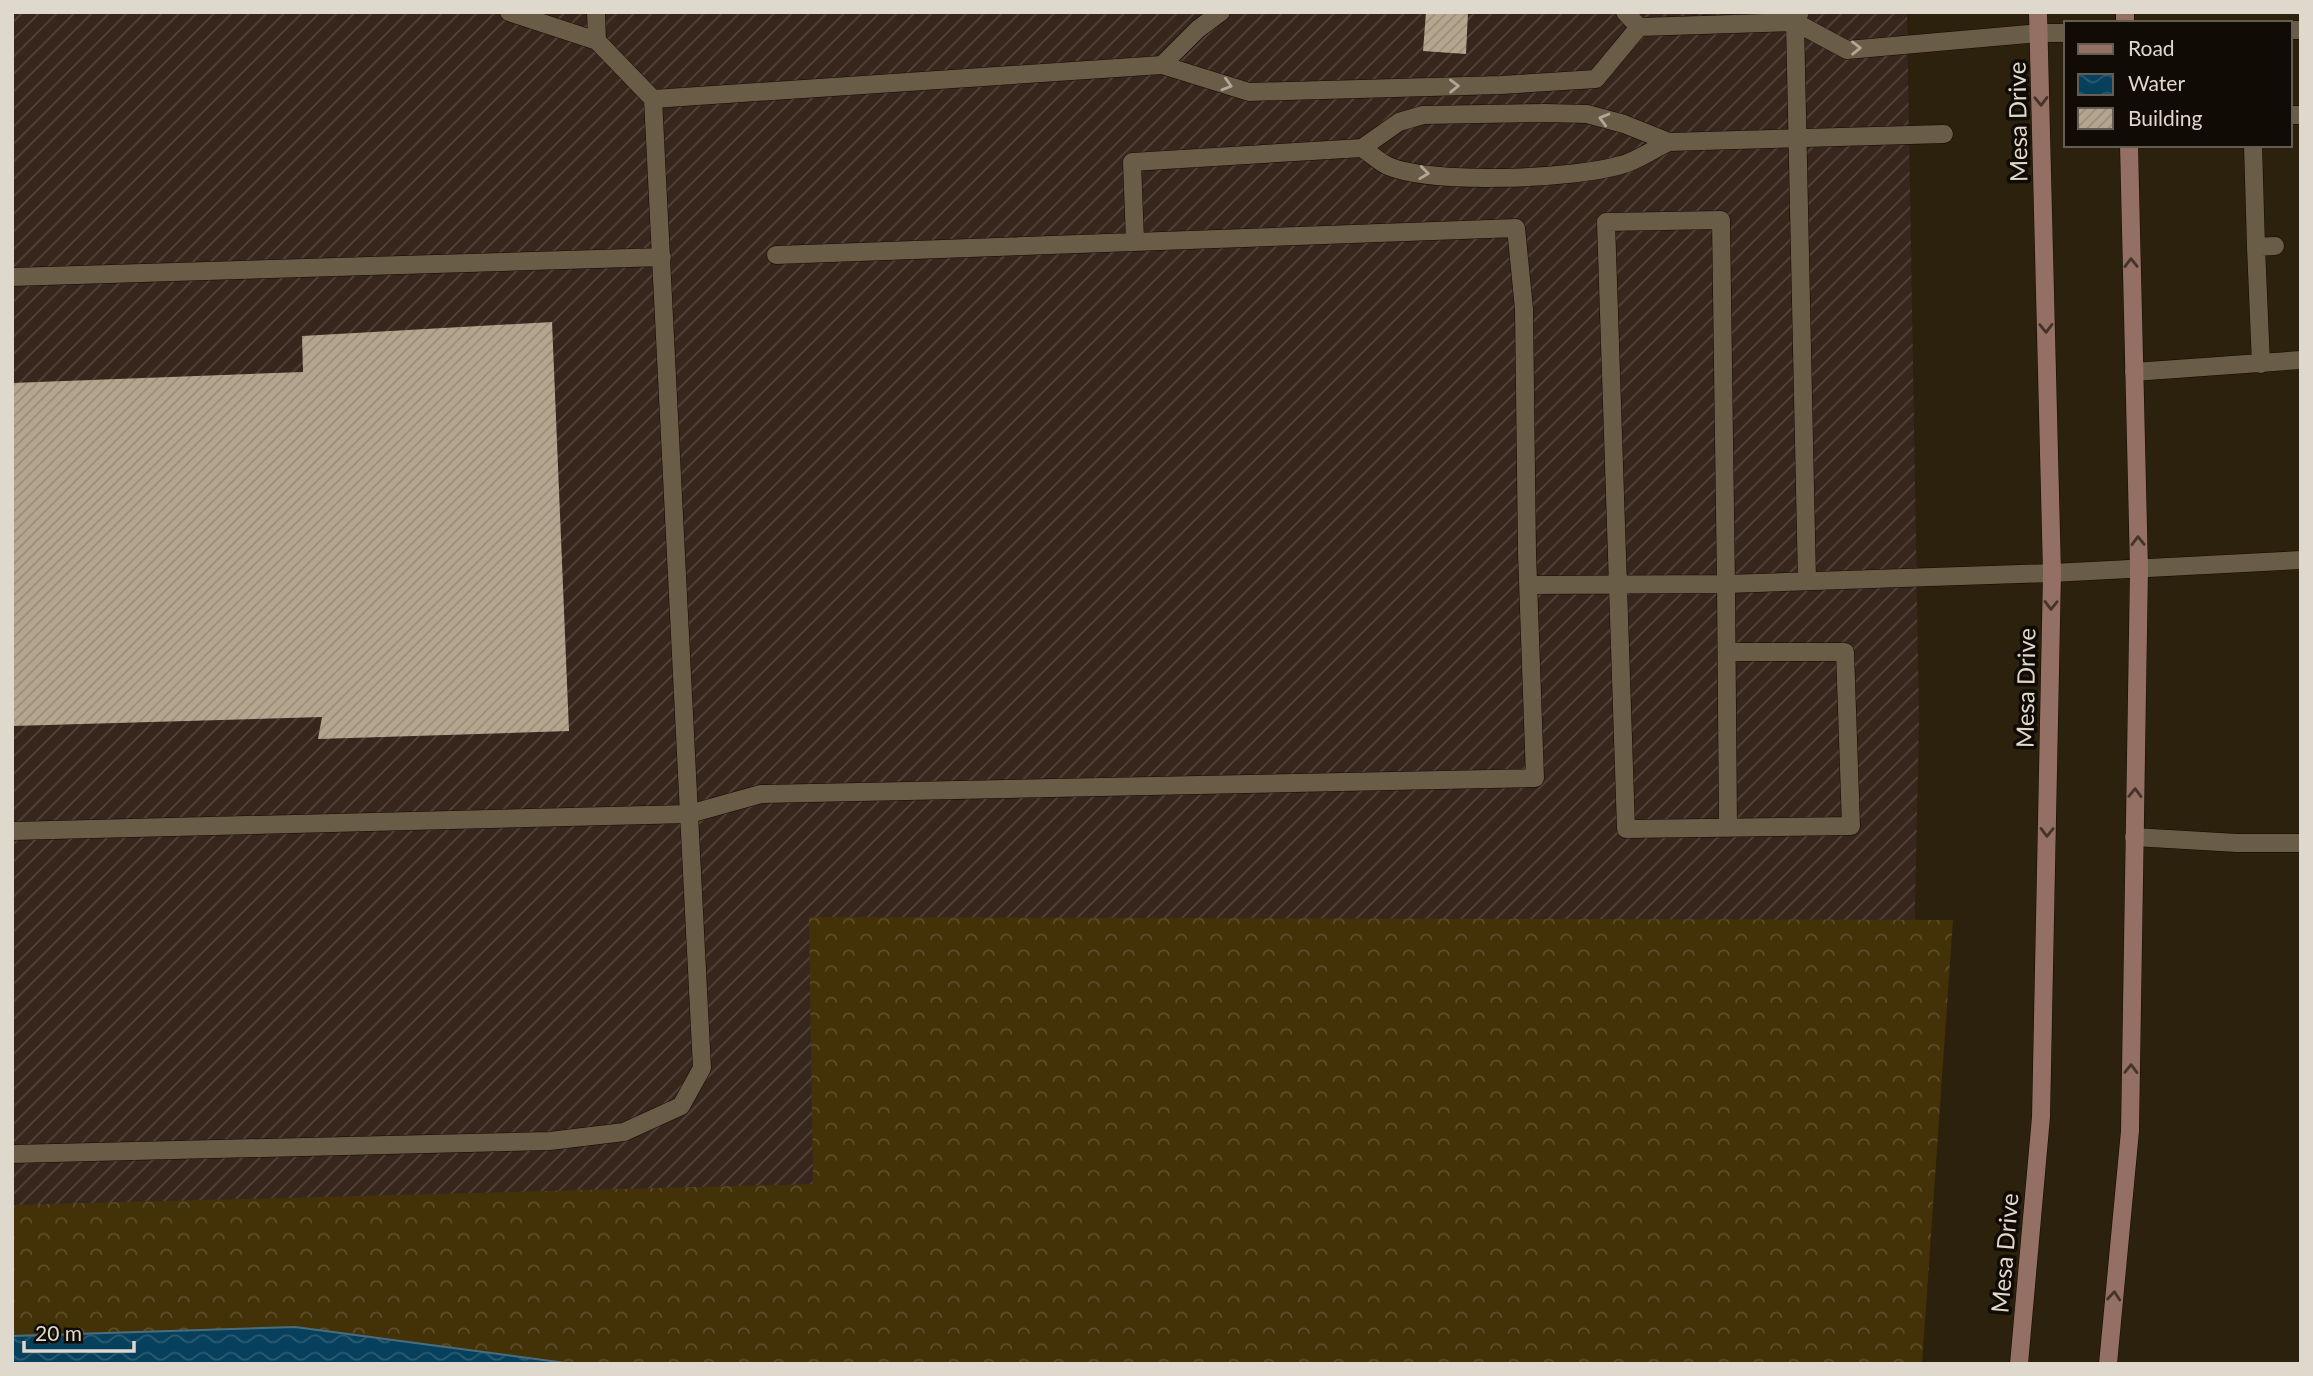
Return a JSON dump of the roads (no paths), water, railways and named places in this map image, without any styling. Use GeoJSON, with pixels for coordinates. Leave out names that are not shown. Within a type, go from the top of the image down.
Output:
{"type":"FeatureCollection","features":[{"type":"Feature","properties":{"kind":"main road","name":"Mesa Drive"},"geometry":{"type":"LineString","coordinates":[[2018,1364],[2041,1117],[2052,573],[2038,12]]}},
{"type":"Feature","properties":{"kind":"main road"},"geometry":{"type":"LineString","coordinates":[[2108,1364],[2130,1131],[2139,569],[2129,147]]}},
{"type":"Feature","properties":{"kind":"street"},"geometry":{"type":"LineString","coordinates":[[12,1154],[550,1142],[624,1132],[681,1106],[702,1068],[653,99],[597,41],[509,12]]}},
{"type":"Feature","properties":{"kind":"street"},"geometry":{"type":"LineString","coordinates":[[596,12],[597,41]]}},
{"type":"Feature","properties":{"kind":"street"},"geometry":{"type":"LineString","coordinates":[[1162,65],[1198,29],[1221,12]]}},
{"type":"Feature","properties":{"kind":"street"},"geometry":{"type":"LineString","coordinates":[[1625,12],[1639,27]]}},
{"type":"Feature","properties":{"kind":"street"},"geometry":{"type":"LineString","coordinates":[[653,99],[1162,65],[1249,92],[1501,85],[1596,79],[1639,27],[1747,19],[1797,17],[1847,50],[2064,33]]}},
{"type":"Feature","properties":{"kind":"street"},"geometry":{"type":"LineString","coordinates":[[1797,17],[1796,138],[1807,581]]}},
{"type":"Feature","properties":{"kind":"street"},"geometry":{"type":"LineString","coordinates":[[1135,241],[1132,162],[1362,148],[1399,122],[1423,115],[1587,114],[1624,124],[1669,142],[1944,134]]}},
{"type":"Feature","properties":{"kind":"street"},"geometry":{"type":"LineString","coordinates":[[1362,148],[1387,165],[1418,173],[1468,177],[1542,176],[1585,173],[1623,165],[1669,142]]}},
{"type":"Feature","properties":{"kind":"street"},"geometry":{"type":"LineString","coordinates":[[2253,147],[2260,174],[2256,247],[2261,364]]}},
{"type":"Feature","properties":{"kind":"street"},"geometry":{"type":"LineString","coordinates":[[1727,652],[1845,652],[1850,827],[1626,829],[1606,222],[1721,220],[1728,828]]}},
{"type":"Feature","properties":{"kind":"street"},"geometry":{"type":"LineString","coordinates":[[12,831],[689,814],[761,794],[1535,778],[1528,585],[1524,309],[1516,228],[776,255]]}},
{"type":"Feature","properties":{"kind":"street"},"geometry":{"type":"LineString","coordinates":[[2256,247],[2275,246]]}},
{"type":"Feature","properties":{"kind":"street"},"geometry":{"type":"LineString","coordinates":[[12,277],[662,257]]}},
{"type":"Feature","properties":{"kind":"street"},"geometry":{"type":"LineString","coordinates":[[2134,372],[2301,360]]}},
{"type":"Feature","properties":{"kind":"street"},"geometry":{"type":"LineString","coordinates":[[1528,585],[1726,584],[2301,561]]}},
{"type":"Feature","properties":{"kind":"street"},"geometry":{"type":"LineString","coordinates":[[2134,837],[2237,844],[2301,843]]}},
{"type":"Feature","properties":{"kind":"water"},"geometry":{"type":"Polygon","coordinates":[[[295,1327],[573,1364],[12,1364],[12,1336],[295,1327]]]}}]}
